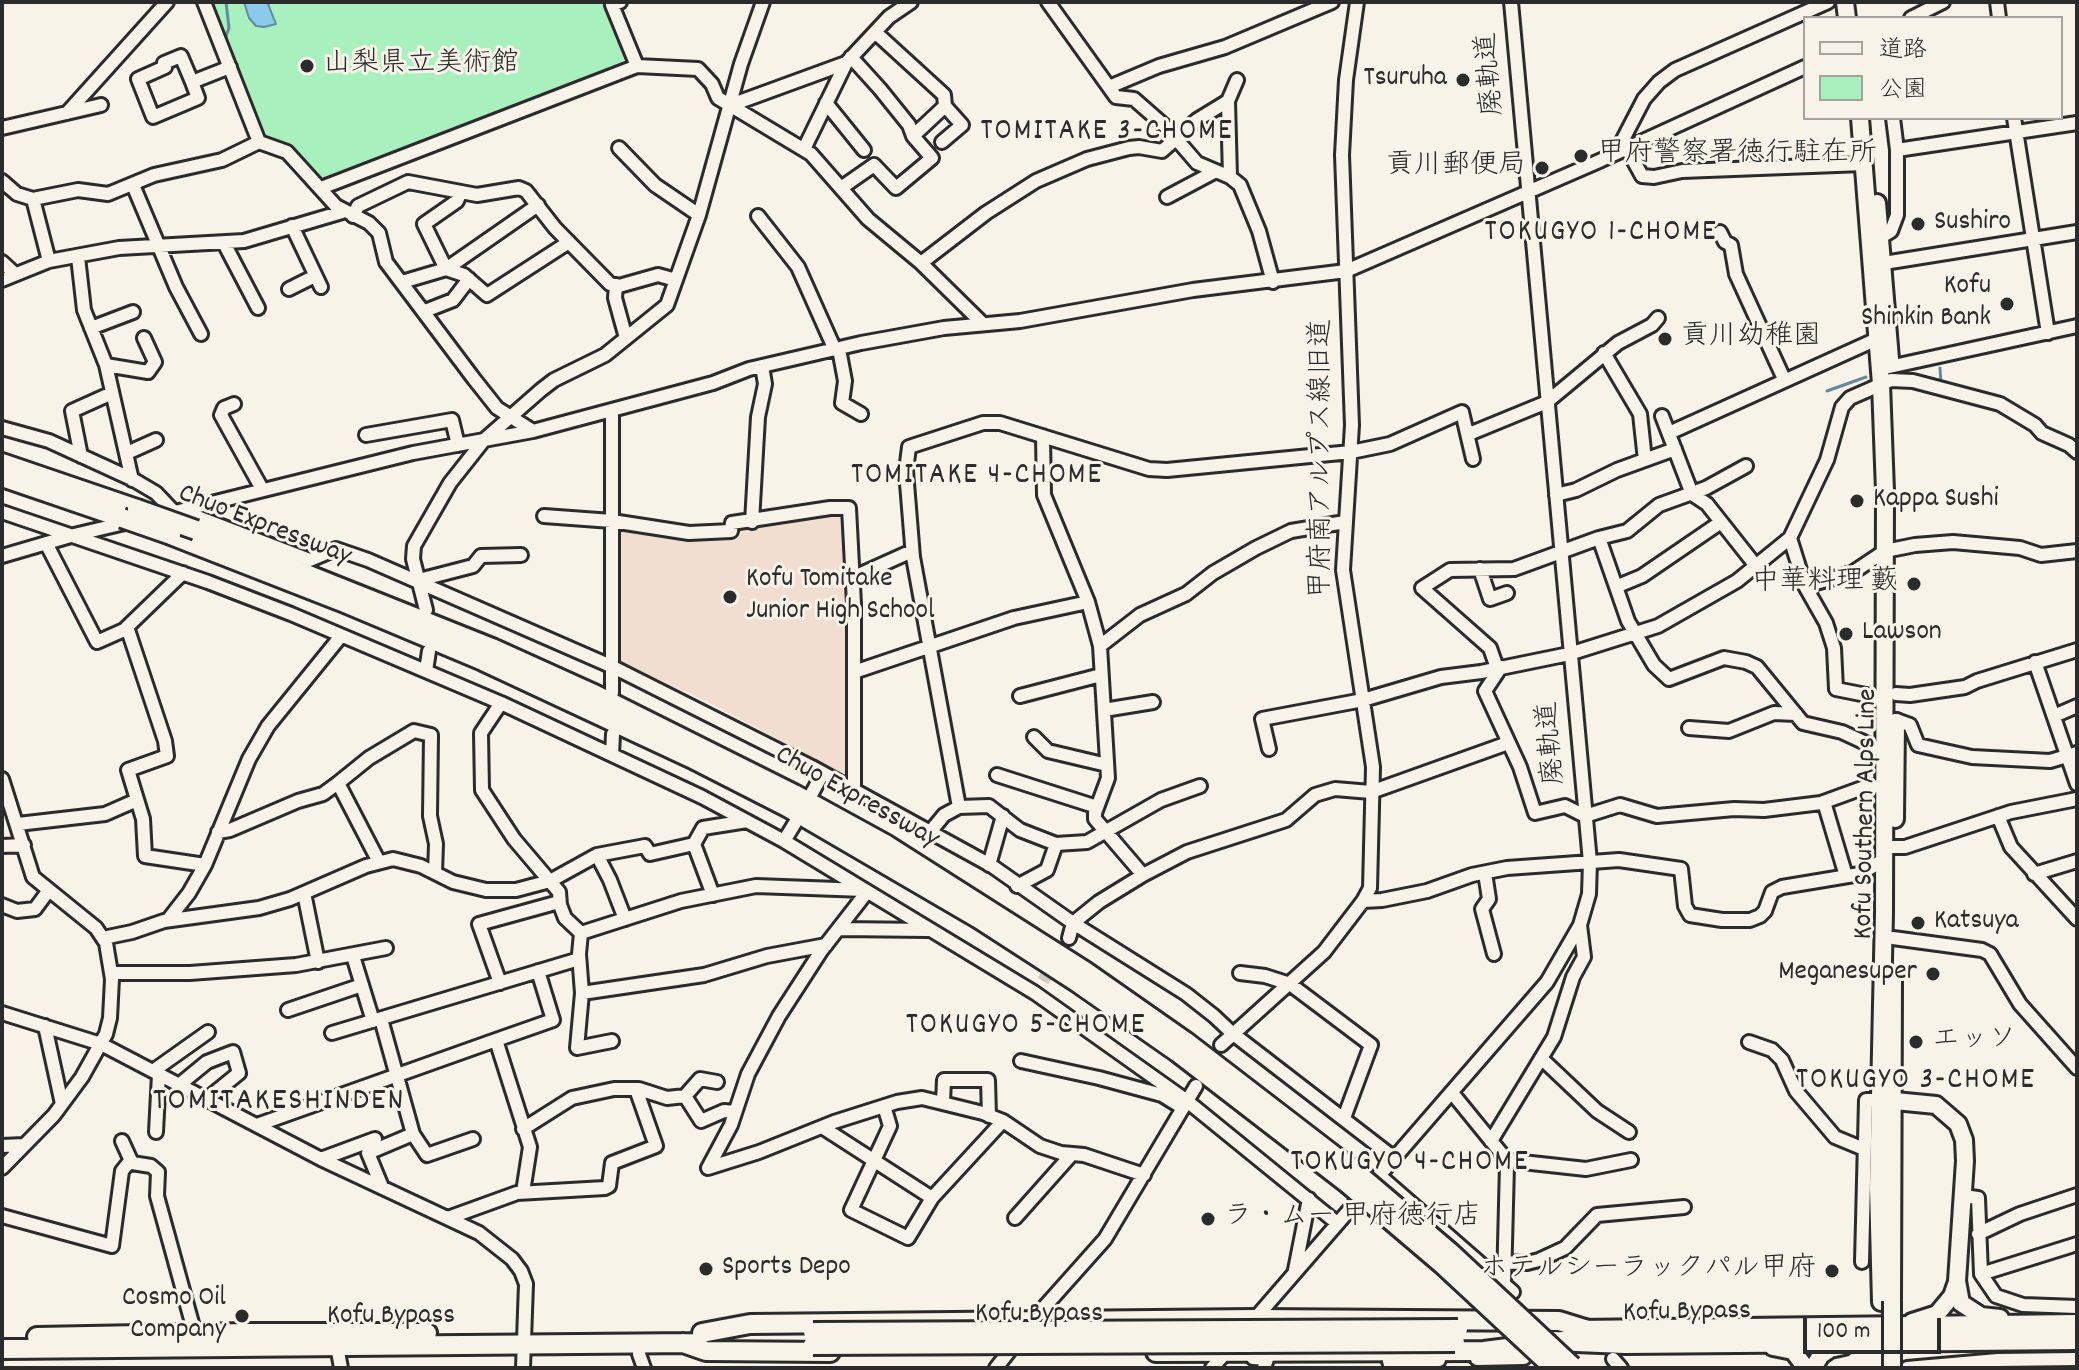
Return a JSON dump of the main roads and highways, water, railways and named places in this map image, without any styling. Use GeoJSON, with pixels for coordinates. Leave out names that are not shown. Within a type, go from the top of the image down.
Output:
{"type":"FeatureCollection","features":[{"type":"Feature","properties":{"kind":"highway","name":"Chuo Expressway"},"geometry":{"type":"LineString","coordinates":[[2,463],[130,513],[171,535],[483,661],[691,758],[787,807],[979,919],[1078,983],[1353,1179]]}},
{"type":"Feature","properties":{"kind":"highway","name":"Chuo Expressway"},"geometry":{"type":"LineString","coordinates":[[2,477],[196,530],[377,601],[570,683],[699,745],[887,845],[1085,971],[1185,1041],[1353,1179],[1442,1264],[1567,1367]]}},
{"type":"Feature","properties":{"kind":"highway","name":"Kofu Bypass"},"geometry":{"type":"LineString","coordinates":[[2,1337],[195,1334],[639,1344],[813,1338],[1456,1335],[1898,1325],[2042,1315],[2077,1324]]}},
{"type":"Feature","properties":{"kind":"highway"},"geometry":{"type":"LineString","coordinates":[[702,1333],[750,1324],[1255,1319],[1559,1321],[1588,1330]]}},
{"type":"Feature","properties":{"kind":"highway","name":"Kofu Bypass"},"geometry":{"type":"LineString","coordinates":[[2,1349],[337,1346],[702,1333],[813,1338]]}},
{"type":"Feature","properties":{"kind":"highway","name":"Kofu Bypass"},"geometry":{"type":"LineString","coordinates":[[1456,1335],[1625,1344],[1865,1340],[2077,1343]]}},
{"type":"Feature","properties":{"kind":"highway"},"geometry":{"type":"LineString","coordinates":[[683,1343],[706,1351],[1002,1360],[1484,1351],[1524,1358],[1564,1341]]}},
{"type":"Feature","properties":{"kind":"main road","name":"Kofu Southern Alps Line"},"geometry":{"type":"LineString","coordinates":[[1860,120],[1877,339],[1886,375]]}},
{"type":"Feature","properties":{"kind":"main road","name":"Kofu Southern Alps Line"},"geometry":{"type":"LineString","coordinates":[[1869,120],[1884,263],[1891,550],[1891,696],[1884,786],[1893,938],[1887,1100]]}},
{"type":"Feature","properties":{"kind":"main road","name":"Kofu Southern Alps Line"},"geometry":{"type":"LineString","coordinates":[[1891,696],[1896,720],[1888,851],[1887,1302],[1892,1368]]}},
{"type":"Feature","properties":{"kind":"main road"},"geometry":{"type":"LineString","coordinates":[[1887,1100],[1936,1105],[1958,1124],[1964,1140],[1957,1281],[1961,1303],[1981,1316],[2042,1315]]}},
{"type":"Feature","properties":{"kind":"main road"},"geometry":{"type":"LineString","coordinates":[[1898,1325],[1937,1314],[1952,1296],[1957,1281]]}},
{"type":"Feature","properties":{"kind":"main road","name":"Kofu Southern Alps Line"},"geometry":{"type":"LineString","coordinates":[[1882,1368],[1887,1302]]}},
{"type":"Feature","properties":{"kind":"main road"},"geometry":{"type":"LineString","coordinates":[[1813,1368],[1821,1355],[1830,1349],[1865,1340]]}},
{"type":"Feature","properties":{"kind":"main road"},"geometry":{"type":"LineString","coordinates":[[1625,1344],[1675,1349],[1785,1348],[1799,1356],[1806,1368]]}},
{"type":"Feature","properties":{"kind":"water"},"geometry":{"type":"Polygon","coordinates":[[[244,2],[272,2],[268,4],[276,24],[256,26],[249,18],[244,2]]]}},
{"type":"Feature","properties":{"kind":"waterway"},"geometry":{"type":"LineString","coordinates":[[226,2],[229,28],[226,36]]}},
{"type":"Feature","properties":{"kind":"waterway"},"geometry":{"type":"LineString","coordinates":[[1940,368],[1941,384]]}},
{"type":"Feature","properties":{"kind":"waterway"},"geometry":{"type":"LineString","coordinates":[[1827,391],[1866,377]]}},
{"type":"Feature","properties":{"kind":"tunnel"},"geometry":{"type":"LineString","coordinates":[[1043,981],[1069,938]]}},
{"type":"Feature","properties":{"kind":"place","name":"山梨県立美術館"},"geometry":{"type":"Point","coordinates":[307,66]}},
{"type":"Feature","properties":{"kind":"place","name":"Tsuruha"},"geometry":{"type":"Point","coordinates":[1463,80]}},
{"type":"Feature","properties":{"kind":"place","name":"甲府警察署徳行駐在所"},"geometry":{"type":"Point","coordinates":[1581,156]}},
{"type":"Feature","properties":{"kind":"place","name":"貢川郵便局"},"geometry":{"type":"Point","coordinates":[1542,168]}},
{"type":"Feature","properties":{"kind":"place","name":"Sushiro"},"geometry":{"type":"Point","coordinates":[1918,224]}},
{"type":"Feature","properties":{"kind":"place","name":"Kofu Shinkin Bank"},"geometry":{"type":"Point","coordinates":[2007,304]}},
{"type":"Feature","properties":{"kind":"place","name":"貢川幼稚園"},"geometry":{"type":"Point","coordinates":[1665,339]}},
{"type":"Feature","properties":{"kind":"place","name":"Kappa Sushi"},"geometry":{"type":"Point","coordinates":[1857,501]}},
{"type":"Feature","properties":{"kind":"place","name":"中華料理 藪"},"geometry":{"type":"Point","coordinates":[1914,584]}},
{"type":"Feature","properties":{"kind":"place","name":"Kofu Tomitake Junior High School"},"geometry":{"type":"Point","coordinates":[730,597]}},
{"type":"Feature","properties":{"kind":"place","name":"Lawson"},"geometry":{"type":"Point","coordinates":[1846,634]}},
{"type":"Feature","properties":{"kind":"place","name":"Katsuya"},"geometry":{"type":"Point","coordinates":[1918,923]}},
{"type":"Feature","properties":{"kind":"place","name":"Meganesuper"},"geometry":{"type":"Point","coordinates":[1933,974]}},
{"type":"Feature","properties":{"kind":"place","name":"エッソ"},"geometry":{"type":"Point","coordinates":[1916,1042]}},
{"type":"Feature","properties":{"kind":"place","name":"ラ・ムー 甲府徳行店"},"geometry":{"type":"Point","coordinates":[1208,1219]}},
{"type":"Feature","properties":{"kind":"place","name":"Sports Depo"},"geometry":{"type":"Point","coordinates":[706,1269]}},
{"type":"Feature","properties":{"kind":"place","name":"ホテルシーラックパル甲府"},"geometry":{"type":"Point","coordinates":[1832,1271]}},
{"type":"Feature","properties":{"kind":"place","name":"Cosmo Oil Company"},"geometry":{"type":"Point","coordinates":[242,1316]}},
{"type":"Feature","properties":{"kind":"district","name":"TOMITAKE 3-CHOME"},"geometry":{"type":"Point","coordinates":[1107,134]}},
{"type":"Feature","properties":{"kind":"district","name":"TOKUGYO 1-CHOME"},"geometry":{"type":"Point","coordinates":[1601,235]}},
{"type":"Feature","properties":{"kind":"district","name":"TOMITAKE 4-CHOME"},"geometry":{"type":"Point","coordinates":[977,478]}},
{"type":"Feature","properties":{"kind":"district","name":"TOKUGYO 5-CHOME"},"geometry":{"type":"Point","coordinates":[1026,1028]}},
{"type":"Feature","properties":{"kind":"district","name":"TOKUGYO 3-CHOME"},"geometry":{"type":"Point","coordinates":[1916,1083]}},
{"type":"Feature","properties":{"kind":"district","name":"TOMITAKESHINDEN"},"geometry":{"type":"Point","coordinates":[279,1104]}},
{"type":"Feature","properties":{"kind":"district","name":"TOKUGYO 4-CHOME"},"geometry":{"type":"Point","coordinates":[1410,1165]}}]}
